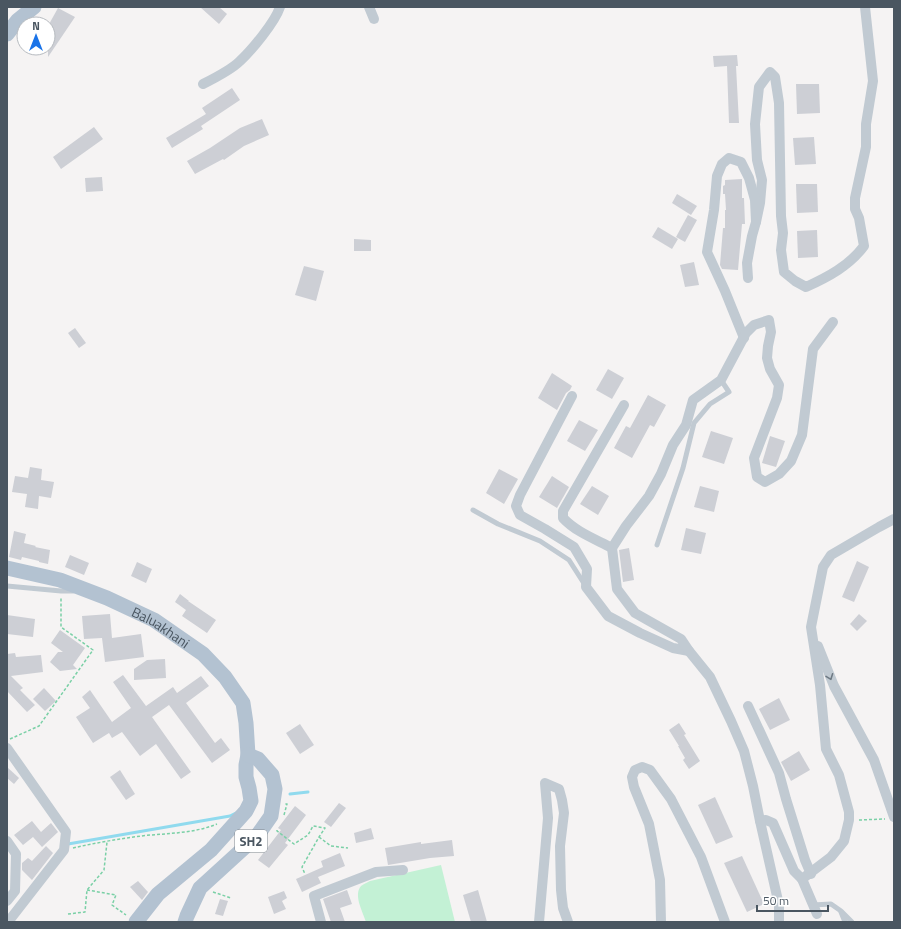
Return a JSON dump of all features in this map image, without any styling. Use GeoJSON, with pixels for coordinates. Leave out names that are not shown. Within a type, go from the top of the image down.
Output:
{"type":"FeatureCollection","features":[{"type":"Feature","properties":{"kind":"main road"},"geometry":{"type":"LineString","coordinates":[[7,34],[18,20],[34,7]]}},
{"type":"Feature","properties":{"kind":"main road","name":"Baluakhani"},"geometry":{"type":"LineString","coordinates":[[7,568],[60,580],[107,598],[154,620],[202,654],[225,677],[243,703],[248,755],[246,777],[251,801],[246,812],[211,850],[158,894],[136,922]]}},
{"type":"Feature","properties":{"kind":"main road","name":"SH2"},"geometry":{"type":"LineString","coordinates":[[185,922],[200,888],[257,836],[271,816],[275,789],[272,775],[258,758],[248,755]]}},
{"type":"Feature","properties":{"kind":"street"},"geometry":{"type":"LineString","coordinates":[[203,84],[216,78],[239,62],[263,35],[279,12],[280,7]]}},
{"type":"Feature","properties":{"kind":"street"},"geometry":{"type":"LineString","coordinates":[[369,7],[374,19]]}},
{"type":"Feature","properties":{"kind":"street"},"geometry":{"type":"LineString","coordinates":[[748,278],[747,262],[760,203],[762,180],[757,160],[755,124],[759,87],[770,72],[775,77],[779,103],[783,233],[782,250],[784,272],[795,281],[806,287],[843,267],[857,255],[864,246],[856,209],[856,198],[866,147],[866,124],[873,81],[865,7]]}},
{"type":"Feature","properties":{"kind":"street"},"geometry":{"type":"LineString","coordinates":[[744,338],[707,252],[714,210],[717,176],[722,164],[729,158],[741,162],[749,178],[755,200],[756,222]]}},
{"type":"Feature","properties":{"kind":"street"},"geometry":{"type":"LineString","coordinates":[[779,922],[779,905],[753,786],[744,751],[731,721],[710,677],[681,639],[635,613],[617,589],[612,548],[626,526],[649,496],[673,445],[686,425],[693,400],[721,380],[746,333],[754,325],[769,320],[771,332],[767,358],[770,369],[779,385],[777,398],[754,458],[757,477],[765,482],[779,474],[791,461],[802,435],[813,349],[833,322]]}},
{"type":"Feature","properties":{"kind":"street"},"geometry":{"type":"LineString","coordinates":[[572,396],[520,495],[516,506],[520,515],[574,547],[587,569],[586,587],[608,616],[673,648],[689,651]]}},
{"type":"Feature","properties":{"kind":"street"},"geometry":{"type":"LineString","coordinates":[[612,548],[577,530],[569,524],[563,518],[563,511],[624,406]]}},
{"type":"Feature","properties":{"kind":"street"},"geometry":{"type":"LineString","coordinates":[[806,877],[831,857],[844,841],[849,820],[849,812],[839,775],[826,749],[820,684],[811,627],[823,567],[831,555],[894,519]]}},
{"type":"Feature","properties":{"kind":"street"},"geometry":{"type":"LineString","coordinates":[[811,627],[834,686],[874,760],[890,818]]}},
{"type":"Feature","properties":{"kind":"street"},"geometry":{"type":"LineString","coordinates":[[748,706],[779,773],[804,860],[806,877],[815,910]]}},
{"type":"Feature","properties":{"kind":"street"},"geometry":{"type":"LineString","coordinates":[[7,748],[66,832],[64,850],[8,922]]}},
{"type":"Feature","properties":{"kind":"street"},"geometry":{"type":"LineString","coordinates":[[661,922],[660,880],[649,824],[634,787],[632,778],[635,770],[642,767],[650,770],[671,799],[701,857],[725,922]]}},
{"type":"Feature","properties":{"kind":"street"},"geometry":{"type":"LineString","coordinates":[[539,922],[548,818],[544,783],[559,789],[562,800],[564,813],[560,846],[561,890],[563,908],[568,922]]}},
{"type":"Feature","properties":{"kind":"street"},"geometry":{"type":"LineString","coordinates":[[760,821],[766,820],[773,823],[794,871],[806,877]]}},
{"type":"Feature","properties":{"kind":"street"},"geometry":{"type":"LineString","coordinates":[[7,841],[16,854],[15,891],[7,901]]}},
{"type":"Feature","properties":{"kind":"street"},"geometry":{"type":"LineString","coordinates":[[321,922],[314,896],[376,872],[403,870]]}},
{"type":"Feature","properties":{"kind":"lane"},"geometry":{"type":"LineString","coordinates":[[657,545],[682,468],[694,423],[710,404],[729,392],[721,380]]}},
{"type":"Feature","properties":{"kind":"lane"},"geometry":{"type":"LineString","coordinates":[[473,510],[498,524],[540,541],[569,560],[586,587]]}},
{"type":"Feature","properties":{"kind":"lane"},"geometry":{"type":"LineString","coordinates":[[7,586],[61,592],[86,590]]}},
{"type":"Feature","properties":{"kind":"lane"},"geometry":{"type":"LineString","coordinates":[[815,910],[831,904],[852,922]]}},
{"type":"Feature","properties":{"kind":"lane"},"geometry":{"type":"LineString","coordinates":[[841,911],[845,922]]}},
{"type":"Feature","properties":{"kind":"path"},"geometry":{"type":"LineString","coordinates":[[7,740],[38,726],[93,650],[61,627],[61,592]]}},
{"type":"Feature","properties":{"kind":"path"},"geometry":{"type":"LineString","coordinates":[[849,820],[890,818]]}},
{"type":"Feature","properties":{"kind":"path"},"geometry":{"type":"LineString","coordinates":[[64,850],[89,844],[141,836],[204,829],[223,822]]}},
{"type":"Feature","properties":{"kind":"path"},"geometry":{"type":"LineString","coordinates":[[276,831],[294,844],[308,835],[313,826],[325,828],[302,867],[305,874]]}},
{"type":"Feature","properties":{"kind":"path"},"geometry":{"type":"LineString","coordinates":[[319,837],[331,846],[348,848]]}},
{"type":"Feature","properties":{"kind":"path"},"geometry":{"type":"LineString","coordinates":[[68,914],[85,912],[88,890],[104,870],[107,842]]}},
{"type":"Feature","properties":{"kind":"path"},"geometry":{"type":"LineString","coordinates":[[200,888],[231,898]]}},
{"type":"Feature","properties":{"kind":"path"},"geometry":{"type":"LineString","coordinates":[[88,890],[116,896],[112,905],[136,922]]}},
{"type":"Feature","properties":{"kind":"green space"},"geometry":{"type":"Polygon","coordinates":[[[441,865],[455,922],[366,922],[358,899],[359,890],[362,885],[370,881],[441,865]]]}},
{"type":"Feature","properties":{"kind":"building"},"geometry":{"type":"Polygon","coordinates":[[[200,7],[219,7],[227,14],[219,24],[200,7]]]}},
{"type":"Feature","properties":{"kind":"building"},"geometry":{"type":"Polygon","coordinates":[[[58,8],[75,17],[56,45],[56,16],[54,16],[58,8]]]}},
{"type":"Feature","properties":{"kind":"building"},"geometry":{"type":"Polygon","coordinates":[[[737,55],[738,66],[736,66],[739,123],[729,123],[727,66],[714,67],[713,56],[737,55]]]}},
{"type":"Feature","properties":{"kind":"building"},"geometry":{"type":"Polygon","coordinates":[[[796,84],[819,84],[820,113],[797,114],[796,84]]]}},
{"type":"Feature","properties":{"kind":"building"},"geometry":{"type":"Polygon","coordinates":[[[232,88],[240,100],[201,126],[203,129],[172,148],[166,138],[206,114],[202,108],[232,88]]]}},
{"type":"Feature","properties":{"kind":"building"},"geometry":{"type":"Polygon","coordinates":[[[262,119],[269,135],[244,146],[224,160],[223,159],[195,174],[187,161],[240,128],[262,119]]]}},
{"type":"Feature","properties":{"kind":"building"},"geometry":{"type":"Polygon","coordinates":[[[94,127],[103,139],[61,169],[53,157],[94,127]]]}},
{"type":"Feature","properties":{"kind":"building"},"geometry":{"type":"Polygon","coordinates":[[[814,137],[816,164],[795,165],[793,138],[814,137]]]}},
{"type":"Feature","properties":{"kind":"building"},"geometry":{"type":"Polygon","coordinates":[[[102,177],[103,191],[86,192],[85,178],[102,177]]]}},
{"type":"Feature","properties":{"kind":"building"},"geometry":{"type":"Polygon","coordinates":[[[742,179],[742,198],[744,198],[745,224],[742,224],[738,270],[722,269],[720,265],[726,210],[723,186],[725,185],[725,180],[742,179]]]}},
{"type":"Feature","properties":{"kind":"building"},"geometry":{"type":"Polygon","coordinates":[[[796,184],[817,184],[818,212],[797,213],[796,184]]]}},
{"type":"Feature","properties":{"kind":"building"},"geometry":{"type":"Polygon","coordinates":[[[677,194],[697,206],[691,215],[672,203],[677,194]]]}},
{"type":"Feature","properties":{"kind":"building"},"geometry":{"type":"Polygon","coordinates":[[[688,215],[697,220],[685,242],[676,237],[688,215]]]}},
{"type":"Feature","properties":{"kind":"building"},"geometry":{"type":"Polygon","coordinates":[[[658,227],[678,239],[672,249],[652,237],[658,227]]]}},
{"type":"Feature","properties":{"kind":"building"},"geometry":{"type":"Polygon","coordinates":[[[817,230],[818,257],[798,258],[797,231],[817,230]]]}},
{"type":"Feature","properties":{"kind":"building"},"geometry":{"type":"Polygon","coordinates":[[[354,239],[371,240],[371,251],[354,251],[354,239]]]}},
{"type":"Feature","properties":{"kind":"building"},"geometry":{"type":"Polygon","coordinates":[[[694,262],[699,285],[685,287],[680,265],[694,262]]]}},
{"type":"Feature","properties":{"kind":"building"},"geometry":{"type":"Polygon","coordinates":[[[304,266],[324,271],[316,301],[295,295],[304,266]]]}},
{"type":"Feature","properties":{"kind":"building"},"geometry":{"type":"Polygon","coordinates":[[[75,328],[86,343],[79,348],[68,333],[75,328]]]}},
{"type":"Feature","properties":{"kind":"building"},"geometry":{"type":"Polygon","coordinates":[[[608,369],[624,378],[612,399],[596,390],[608,369]]]}},
{"type":"Feature","properties":{"kind":"building"},"geometry":{"type":"Polygon","coordinates":[[[552,373],[572,386],[566,393],[557,410],[538,398],[552,373]]]}},
{"type":"Feature","properties":{"kind":"building"},"geometry":{"type":"Polygon","coordinates":[[[648,395],[666,405],[654,427],[650,425],[632,458],[614,448],[626,426],[630,428],[648,395]]]}},
{"type":"Feature","properties":{"kind":"building"},"geometry":{"type":"Polygon","coordinates":[[[579,420],[598,430],[585,451],[567,441],[579,420]]]}},
{"type":"Feature","properties":{"kind":"building"},"geometry":{"type":"Polygon","coordinates":[[[711,431],[733,438],[724,464],[702,457],[711,431]]]}},
{"type":"Feature","properties":{"kind":"building"},"geometry":{"type":"Polygon","coordinates":[[[770,436],[785,441],[776,467],[762,463],[770,436]]]}},
{"type":"Feature","properties":{"kind":"building"},"geometry":{"type":"Polygon","coordinates":[[[30,467],[42,469],[41,480],[54,482],[51,498],[39,496],[38,509],[25,507],[27,494],[12,492],[15,476],[28,478],[30,467]]]}},
{"type":"Feature","properties":{"kind":"building"},"geometry":{"type":"Polygon","coordinates":[[[499,469],[518,479],[504,504],[486,493],[499,469]]]}},
{"type":"Feature","properties":{"kind":"building"},"geometry":{"type":"Polygon","coordinates":[[[552,476],[569,487],[557,508],[539,497],[552,476]]]}},
{"type":"Feature","properties":{"kind":"building"},"geometry":{"type":"Polygon","coordinates":[[[592,486],[609,496],[598,515],[580,504],[592,486]]]}},
{"type":"Feature","properties":{"kind":"building"},"geometry":{"type":"Polygon","coordinates":[[[700,486],[719,491],[714,512],[694,507],[700,486]]]}},
{"type":"Feature","properties":{"kind":"building"},"geometry":{"type":"Polygon","coordinates":[[[686,528],[706,533],[701,554],[681,550],[686,528]]]}},
{"type":"Feature","properties":{"kind":"building"},"geometry":{"type":"Polygon","coordinates":[[[14,531],[26,534],[24,543],[50,550],[48,564],[22,557],[21,560],[9,557],[14,531]]]}},
{"type":"Feature","properties":{"kind":"building"},"geometry":{"type":"Polygon","coordinates":[[[629,548],[634,580],[623,582],[619,550],[629,548]]]}},
{"type":"Feature","properties":{"kind":"building"},"geometry":{"type":"Polygon","coordinates":[[[70,555],[89,563],[84,575],[65,567],[70,555]]]}},
{"type":"Feature","properties":{"kind":"building"},"geometry":{"type":"Polygon","coordinates":[[[857,561],[869,567],[854,602],[842,597],[857,561]]]}},
{"type":"Feature","properties":{"kind":"building"},"geometry":{"type":"Polygon","coordinates":[[[137,562],[152,569],[146,583],[131,576],[137,562]]]}},
{"type":"Feature","properties":{"kind":"building"},"geometry":{"type":"Polygon","coordinates":[[[180,594],[216,620],[207,633],[182,616],[186,610],[175,602],[180,594]]]}},
{"type":"Feature","properties":{"kind":"building"},"geometry":{"type":"Polygon","coordinates":[[[110,614],[112,638],[141,634],[144,657],[105,662],[102,638],[84,639],[82,616],[110,614]]]}},
{"type":"Feature","properties":{"kind":"building"},"geometry":{"type":"Polygon","coordinates":[[[859,614],[867,621],[857,631],[850,624],[859,614]]]}},
{"type":"Feature","properties":{"kind":"building"},"geometry":{"type":"Polygon","coordinates":[[[7,615],[35,619],[33,637],[7,634],[7,615]]]}},
{"type":"Feature","properties":{"kind":"building"},"geometry":{"type":"Polygon","coordinates":[[[60,630],[85,648],[73,665],[77,669],[60,671],[50,662],[58,652],[63,652],[51,643],[60,630]]]}},
{"type":"Feature","properties":{"kind":"building"},"geometry":{"type":"Polygon","coordinates":[[[15,653],[16,657],[41,655],[43,672],[11,676],[23,688],[20,690],[35,705],[27,712],[7,691],[7,654],[15,653]]]}},
{"type":"Feature","properties":{"kind":"building"},"geometry":{"type":"Polygon","coordinates":[[[165,659],[166,678],[134,680],[134,669],[147,660],[165,659]]]}},
{"type":"Feature","properties":{"kind":"building"},"geometry":{"type":"Polygon","coordinates":[[[123,675],[146,706],[173,687],[177,693],[201,676],[209,686],[186,703],[215,743],[221,738],[230,750],[212,763],[169,705],[152,717],[191,772],[181,779],[156,744],[140,756],[122,732],[112,738],[109,733],[93,743],[76,717],[90,708],[82,697],[90,690],[112,722],[131,708],[113,682],[123,675]]]}},
{"type":"Feature","properties":{"kind":"building"},"geometry":{"type":"Polygon","coordinates":[[[44,688],[56,701],[45,711],[33,699],[44,688]]]}},
{"type":"Feature","properties":{"kind":"building"},"geometry":{"type":"Polygon","coordinates":[[[779,698],[790,720],[770,730],[759,709],[779,698]]]}},
{"type":"Feature","properties":{"kind":"building"},"geometry":{"type":"Polygon","coordinates":[[[679,723],[686,734],[684,735],[700,761],[689,769],[683,760],[685,758],[679,746],[669,730],[679,723]]]}},
{"type":"Feature","properties":{"kind":"building"},"geometry":{"type":"Polygon","coordinates":[[[300,724],[314,745],[300,754],[286,733],[300,724]]]}},
{"type":"Feature","properties":{"kind":"building"},"geometry":{"type":"Polygon","coordinates":[[[799,751],[810,770],[791,781],[781,762],[799,751]]]}},
{"type":"Feature","properties":{"kind":"building"},"geometry":{"type":"Polygon","coordinates":[[[7,767],[19,778],[14,784],[7,778],[7,767]]]}},
{"type":"Feature","properties":{"kind":"building"},"geometry":{"type":"Polygon","coordinates":[[[120,770],[135,794],[126,800],[110,777],[120,770]]]}},
{"type":"Feature","properties":{"kind":"building"},"geometry":{"type":"Polygon","coordinates":[[[715,797],[733,837],[716,844],[698,805],[715,797]]]}},
{"type":"Feature","properties":{"kind":"building"},"geometry":{"type":"Polygon","coordinates":[[[339,803],[346,808],[331,827],[324,822],[339,803]]]}},
{"type":"Feature","properties":{"kind":"building"},"geometry":{"type":"Polygon","coordinates":[[[295,806],[306,815],[285,843],[288,845],[269,868],[258,860],[281,830],[278,828],[295,806]]]}},
{"type":"Feature","properties":{"kind":"building"},"geometry":{"type":"Polygon","coordinates":[[[32,821],[41,832],[51,823],[58,832],[42,847],[33,837],[23,845],[14,835],[32,821]]]}},
{"type":"Feature","properties":{"kind":"building"},"geometry":{"type":"Polygon","coordinates":[[[371,828],[374,839],[356,843],[354,833],[371,828]]]}},
{"type":"Feature","properties":{"kind":"building"},"geometry":{"type":"Polygon","coordinates":[[[452,840],[454,856],[430,858],[388,865],[385,848],[421,842],[421,844],[452,840]]]}},
{"type":"Feature","properties":{"kind":"building"},"geometry":{"type":"Polygon","coordinates":[[[46,846],[53,853],[32,880],[22,870],[22,863],[28,858],[32,861],[46,846]]]}},
{"type":"Feature","properties":{"kind":"building"},"geometry":{"type":"Polygon","coordinates":[[[340,853],[345,866],[318,877],[321,883],[302,892],[296,879],[323,867],[321,861],[340,853]]]}},
{"type":"Feature","properties":{"kind":"building"},"geometry":{"type":"Polygon","coordinates":[[[742,856],[764,904],[747,912],[724,863],[742,856]]]}},
{"type":"Feature","properties":{"kind":"building"},"geometry":{"type":"Polygon","coordinates":[[[138,881],[148,892],[142,900],[130,887],[138,881]]]}},
{"type":"Feature","properties":{"kind":"building"},"geometry":{"type":"Polygon","coordinates":[[[347,890],[352,904],[340,908],[345,922],[331,922],[323,899],[347,890]]]}},
{"type":"Feature","properties":{"kind":"building"},"geometry":{"type":"Polygon","coordinates":[[[478,890],[487,922],[471,922],[463,895],[478,890]]]}},
{"type":"Feature","properties":{"kind":"building"},"geometry":{"type":"Polygon","coordinates":[[[284,891],[287,898],[282,901],[286,909],[274,914],[268,897],[284,891]]]}},
{"type":"Feature","properties":{"kind":"building"},"geometry":{"type":"Polygon","coordinates":[[[220,899],[228,901],[223,916],[215,914],[220,899]]]}},
{"type":"Feature","properties":{"kind":"waterway"},"geometry":{"type":"LineString","coordinates":[[290,794],[308,792]]}},
{"type":"Feature","properties":{"kind":"waterway"},"geometry":{"type":"LineString","coordinates":[[68,844],[230,816],[236,813]]}}]}
